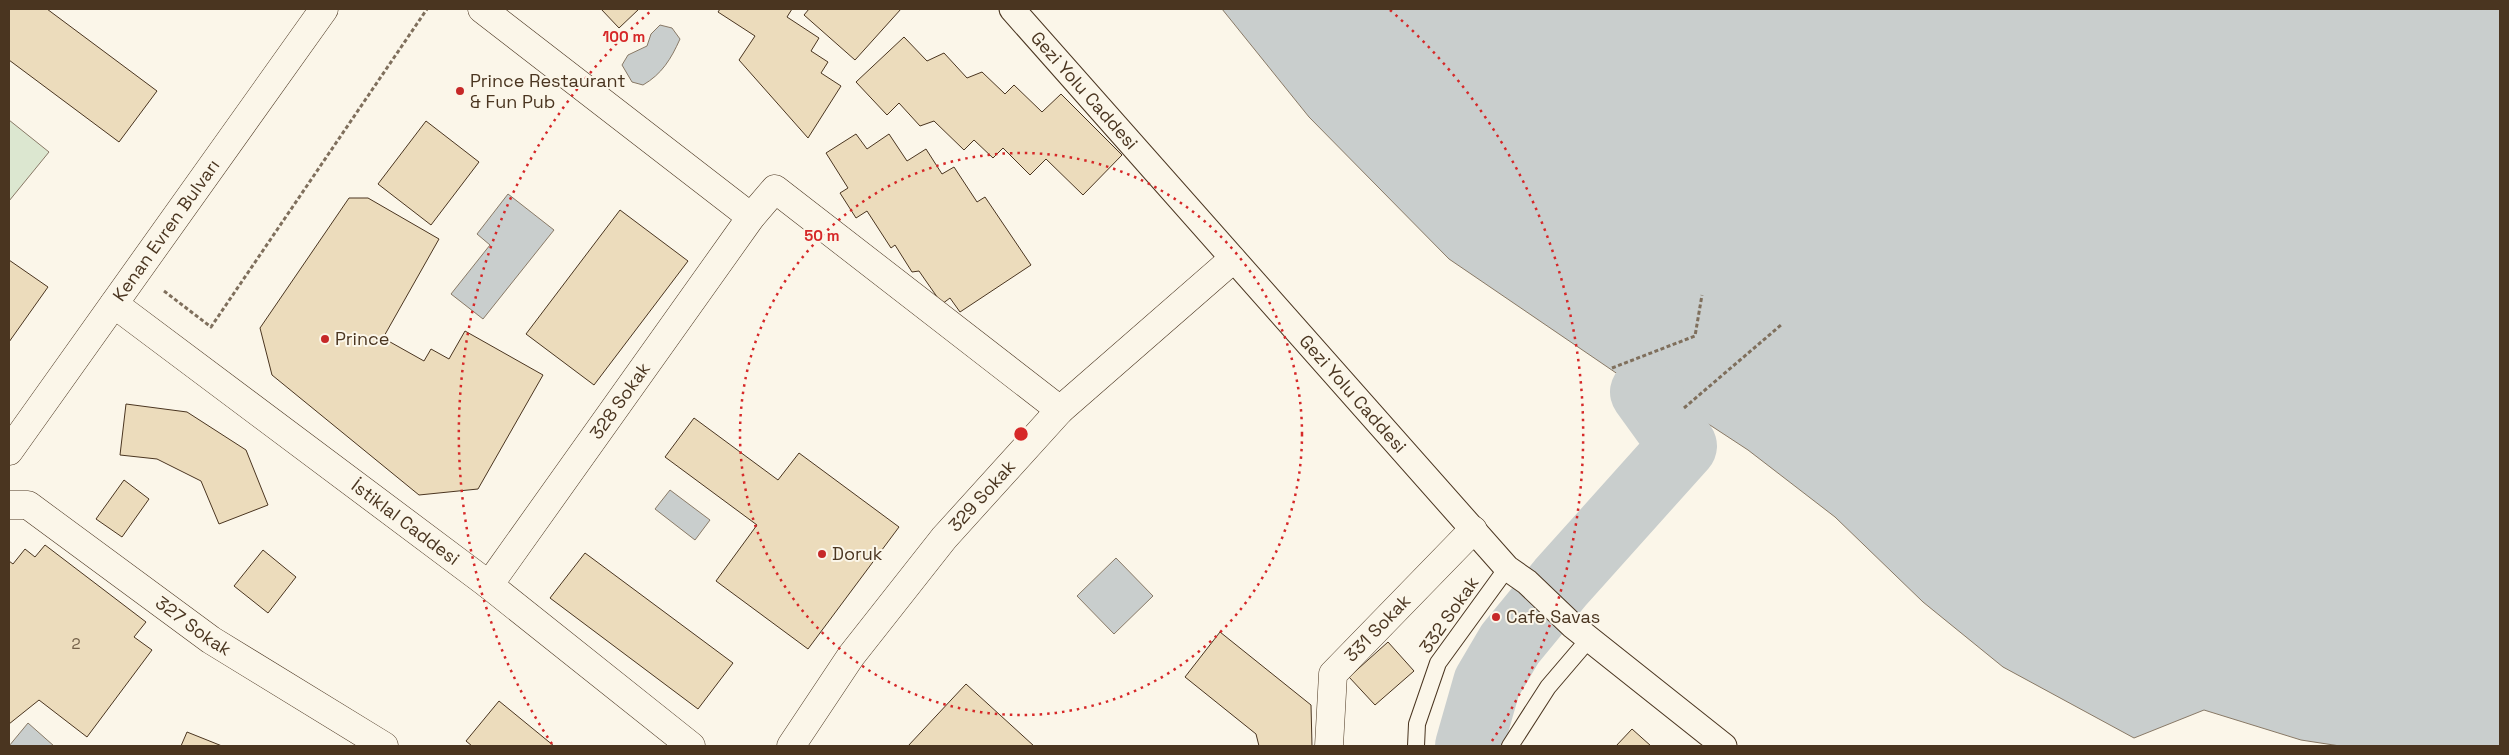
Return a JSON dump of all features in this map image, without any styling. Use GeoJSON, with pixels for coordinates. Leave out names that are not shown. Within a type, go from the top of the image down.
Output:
{"type":"FeatureCollection","features":[{"type":"Feature","properties":{"kind":"street","name":"Kenan Evren Bulvarı"},"geometry":{"type":"LineString","coordinates":[[9,451],[324,9]]}},
{"type":"Feature","properties":{"kind":"street"},"geometry":{"type":"LineString","coordinates":[[482,9],[751,217]]}},
{"type":"Feature","properties":{"kind":"street","name":"Gezi Yolu Caddesi"},"geometry":{"type":"LineString","coordinates":[[1012,9],[1232,260],[1473,530],[1517,575],[1581,633],[1724,746]]}},
{"type":"Feature","properties":{"kind":"street","name":"328 Sokak"},"geometry":{"type":"LineString","coordinates":[[489,585],[751,217],[775,189],[1060,410]]}},
{"type":"Feature","properties":{"kind":"street","name":"329 Sokak"},"geometry":{"type":"LineString","coordinates":[[791,746],[851,656],[944,538],[1060,410],[1232,260]]}},
{"type":"Feature","properties":{"kind":"street","name":"İstiklal Caddesi"},"geometry":{"type":"LineString","coordinates":[[114,304],[489,585],[691,746]]}},
{"type":"Feature","properties":{"kind":"street","name":"327 Sokak"},"geometry":{"type":"LineString","coordinates":[[9,505],[28,505],[211,640],[384,746]]}},
{"type":"Feature","properties":{"kind":"street","name":"331 Sokak"},"geometry":{"type":"LineString","coordinates":[[1329,746],[1333,674],[1473,530]]}},
{"type":"Feature","properties":{"kind":"lane","name":"332 Sokak"},"geometry":{"type":"LineString","coordinates":[[1416,746],[1417,724],[1438,663],[1517,575]]}},
{"type":"Feature","properties":{"kind":"lane"},"geometry":{"type":"LineString","coordinates":[[1510,746],[1581,633]]}},
{"type":"Feature","properties":{"kind":"path"},"geometry":{"type":"LineString","coordinates":[[162,290],[211,327],[427,9]]}},
{"type":"Feature","properties":{"kind":"path"},"geometry":{"type":"LineString","coordinates":[[1612,368],[1695,336],[1702,295]]}},
{"type":"Feature","properties":{"kind":"path"},"geometry":{"type":"LineString","coordinates":[[1684,408],[1781,325]]}},
{"type":"Feature","properties":{"kind":"green space"},"geometry":{"type":"Polygon","coordinates":[[[9,120],[49,152],[9,201],[9,120]]]}},
{"type":"Feature","properties":{"kind":"shaded area"},"geometry":{"type":"Polygon","coordinates":[[[1222,9],[2500,9],[2500,746],[2340,746],[2301,740],[2204,710],[2134,738],[2003,667],[1923,602],[1835,517],[1748,450],[1684,408],[1644,392],[1449,259],[1309,117],[1222,9]]]}},
{"type":"Feature","properties":{"kind":"shaded area"},"geometry":{"type":"Polygon","coordinates":[[[660,25],[672,28],[680,39],[677,46],[665,65],[650,81],[643,85],[632,82],[622,65],[628,55],[647,46],[651,34],[660,25]]]}},
{"type":"Feature","properties":{"kind":"shaded area"},"geometry":{"type":"Polygon","coordinates":[[[508,194],[554,230],[483,319],[451,294],[490,245],[477,234],[508,194]]]}},
{"type":"Feature","properties":{"kind":"shaded area"},"geometry":{"type":"Polygon","coordinates":[[[670,490],[710,520],[695,540],[655,509],[670,490]]]}},
{"type":"Feature","properties":{"kind":"shaded area"},"geometry":{"type":"Polygon","coordinates":[[[1116,558],[1153,596],[1114,634],[1077,596],[1116,558]]]}},
{"type":"Feature","properties":{"kind":"shaded area"},"geometry":{"type":"Polygon","coordinates":[[[28,723],[54,746],[9,746],[28,723]]]}},
{"type":"Feature","properties":{"kind":"building"},"geometry":{"type":"Polygon","coordinates":[[[9,9],[47,9],[157,91],[119,142],[9,60],[9,9]]]}},
{"type":"Feature","properties":{"kind":"building"},"geometry":{"type":"Polygon","coordinates":[[[601,9],[639,9],[619,28],[601,9]]]}},
{"type":"Feature","properties":{"kind":"building"},"geometry":{"type":"Polygon","coordinates":[[[720,9],[792,9],[787,17],[819,38],[811,51],[828,62],[821,73],[841,86],[808,138],[739,60],[755,36],[718,12],[720,9]]]}},
{"type":"Feature","properties":{"kind":"building"},"geometry":{"type":"Polygon","coordinates":[[[809,9],[901,9],[855,60],[804,15],[809,9]]]}},
{"type":"Feature","properties":{"kind":"building"},"geometry":{"type":"Polygon","coordinates":[[[904,37],[927,61],[944,53],[967,78],[982,72],[1005,94],[1014,85],[1042,112],[1061,94],[1122,155],[1083,195],[1046,159],[1030,175],[1003,148],[993,158],[974,140],[964,150],[934,121],[920,126],[899,103],[887,115],[856,82],[904,37]]]}},
{"type":"Feature","properties":{"kind":"building"},"geometry":{"type":"Polygon","coordinates":[[[426,121],[479,162],[431,225],[378,184],[426,121]]]}},
{"type":"Feature","properties":{"kind":"building"},"geometry":{"type":"Polygon","coordinates":[[[856,134],[867,149],[889,134],[907,161],[926,149],[942,174],[954,167],[977,202],[985,197],[1031,265],[960,312],[950,298],[942,304],[919,271],[912,272],[895,245],[891,248],[867,211],[856,218],[840,193],[848,188],[826,153],[856,134]]]}},
{"type":"Feature","properties":{"kind":"building"},"geometry":{"type":"Polygon","coordinates":[[[349,198],[368,198],[439,239],[383,338],[424,361],[431,349],[449,359],[465,331],[543,375],[478,489],[419,495],[272,375],[260,328],[349,198]]]}},
{"type":"Feature","properties":{"kind":"building"},"geometry":{"type":"Polygon","coordinates":[[[620,210],[688,261],[594,385],[526,334],[620,210]]]}},
{"type":"Feature","properties":{"kind":"building"},"geometry":{"type":"Polygon","coordinates":[[[9,260],[48,287],[9,342],[9,260]]]}},
{"type":"Feature","properties":{"kind":"building"},"geometry":{"type":"Polygon","coordinates":[[[126,404],[187,412],[246,450],[268,505],[219,524],[201,481],[157,459],[120,455],[126,404]]]}},
{"type":"Feature","properties":{"kind":"building"},"geometry":{"type":"Polygon","coordinates":[[[694,418],[778,480],[799,453],[899,527],[808,649],[716,581],[757,525],[665,457],[694,418]]]}},
{"type":"Feature","properties":{"kind":"building"},"geometry":{"type":"Polygon","coordinates":[[[124,480],[149,499],[122,537],[96,519],[124,480]]]}},
{"type":"Feature","properties":{"kind":"building"},"geometry":{"type":"Polygon","coordinates":[[[45,545],[146,622],[134,637],[152,650],[87,737],[39,700],[9,724],[9,561],[13,564],[25,549],[35,557],[45,545]]]}},
{"type":"Feature","properties":{"kind":"building"},"geometry":{"type":"Polygon","coordinates":[[[263,550],[296,577],[268,613],[234,586],[263,550]]]}},
{"type":"Feature","properties":{"kind":"building"},"geometry":{"type":"Polygon","coordinates":[[[585,553],[733,663],[698,709],[550,598],[585,553]]]}},
{"type":"Feature","properties":{"kind":"building"},"geometry":{"type":"Polygon","coordinates":[[[1220,632],[1311,705],[1312,746],[1259,746],[1256,734],[1185,677],[1220,632]]]}},
{"type":"Feature","properties":{"kind":"building"},"geometry":{"type":"Polygon","coordinates":[[[1388,642],[1414,671],[1375,705],[1349,677],[1388,642]]]}},
{"type":"Feature","properties":{"kind":"building"},"geometry":{"type":"Polygon","coordinates":[[[966,684],[1034,746],[908,746],[966,684]]]}},
{"type":"Feature","properties":{"kind":"building"},"geometry":{"type":"Polygon","coordinates":[[[499,701],[554,746],[472,746],[466,741],[499,701]]]}},
{"type":"Feature","properties":{"kind":"building"},"geometry":{"type":"Polygon","coordinates":[[[1632,729],[1651,746],[1616,746],[1632,729]]]}},
{"type":"Feature","properties":{"kind":"building"},"geometry":{"type":"Polygon","coordinates":[[[187,732],[222,746],[181,746],[187,732]]]}},
{"type":"Feature","properties":{"kind":"waterway"},"geometry":{"type":"LineString","coordinates":[[1469,746],[1487,683],[1510,644],[1561,582],[1683,446],[1644,392]]}},
{"type":"Feature","properties":{"kind":"place","name":"Prince Restaurant & Fun Pub"},"geometry":{"type":"Point","coordinates":[460,91]}},
{"type":"Feature","properties":{"kind":"place","name":"Prince"},"geometry":{"type":"Point","coordinates":[325,339]}},
{"type":"Feature","properties":{"kind":"place","name":"Doruk"},"geometry":{"type":"Point","coordinates":[822,554]}},
{"type":"Feature","properties":{"kind":"place","name":"Cafe Savas"},"geometry":{"type":"Point","coordinates":[1496,617]}}]}
